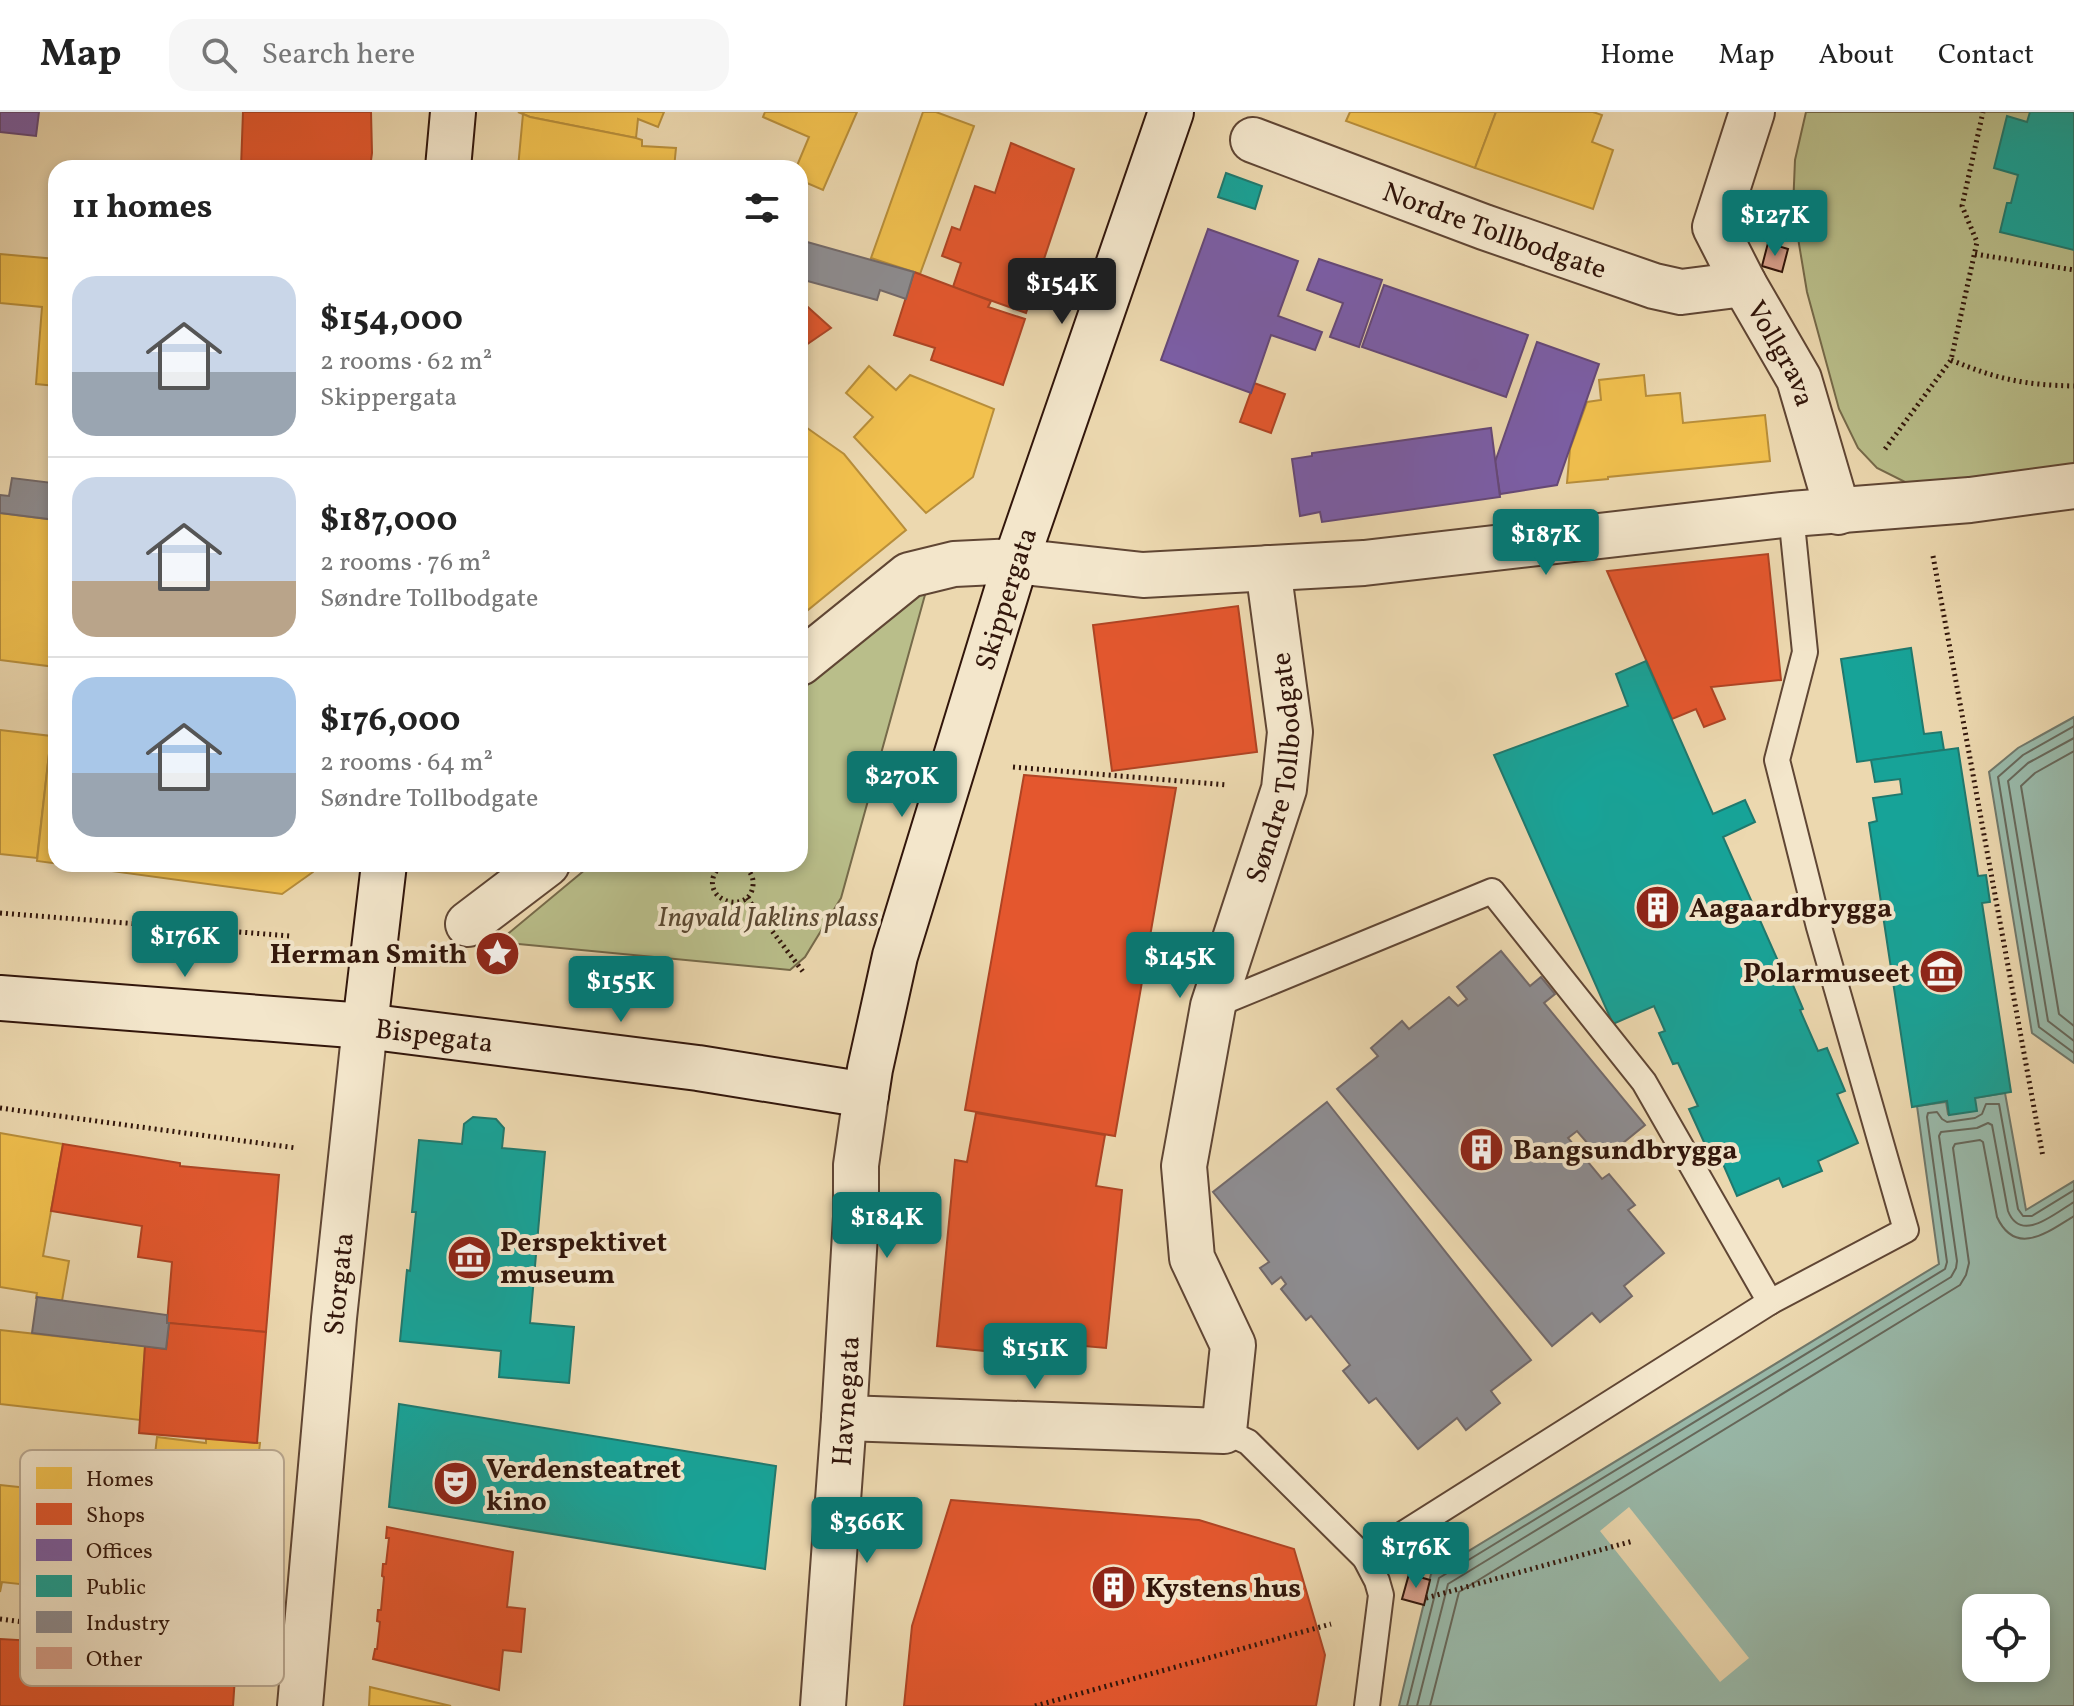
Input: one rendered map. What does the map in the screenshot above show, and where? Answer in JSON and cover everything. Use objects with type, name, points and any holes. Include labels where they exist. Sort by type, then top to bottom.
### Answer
[{"type":"street","points":[[449,160],[453,112]]},
{"type":"street","name":"Skippergata","points":[[866,1095],[895,956],[1016,561],[1171,112]]},
{"type":"street","name":"Vollgrava","points":[[1752,112],[1715,227],[1799,379],[1838,512]]},
{"type":"street","name":"Nordre Tollbodgate","points":[[1253,140],[1484,227],[1654,286],[1681,292],[1744,284]]},
{"type":"street","points":[[808,651],[909,575],[954,564],[1016,561],[1143,575],[1364,563],[1791,514],[1924,505],[2074,486]]},
{"type":"street","name":"Søndre Tollbodgate","points":[[1224,1431],[1233,1345],[1192,1258],[1184,1166],[1213,1006],[1284,789],[1290,732],[1268,568]]},
{"type":"street","name":"Storgata","points":[[300,1706],[334,1318],[383,872]]},
{"type":"street","points":[[468,924],[536,872]]},
{"type":"street","name":"Bispegata","points":[[0,998],[365,1026],[698,1068],[866,1095]]},
{"type":"street","name":"Havnegata","points":[[823,1706],[844,1418],[856,1217],[856,1165],[866,1095]]},
{"type":"street","points":[[844,1418],[1224,1431]]},
{"type":"lane","points":[[1365,1558],[1770,1302],[1906,1230],[1819,927],[1777,760],[1805,652],[1791,514]]},
{"type":"lane","points":[[1213,1006],[1492,891],[1644,1082],[1770,1302]]},
{"type":"lane","points":[[1224,1431],[1248,1442],[1365,1558],[1377,1581],[1381,1595],[1367,1706]]},
{"type":"path","points":[[1838,512],[1951,360],[1977,242],[1962,206],[1983,113],[1975,112]]},
{"type":"path","points":[[1975,254],[2074,270]]},
{"type":"path","points":[[1951,360],[2017,383],[2074,386]]},
{"type":"path","points":[[1924,505],[2043,1157]]},
{"type":"path","points":[[1013,767],[1284,789]]},
{"type":"path","points":[[717,872],[712,881],[717,896],[724,901],[740,903],[747,898],[753,884],[750,872]]},
{"type":"path","points":[[747,898],[804,973]]},
{"type":"path","points":[[0,913],[290,936]]},
{"type":"path","points":[[0,1108],[299,1149],[355,1123]]},
{"type":"path","points":[[0,1619],[20,1622]]},
{"type":"path","points":[[284,1654],[304,1657]]},
{"type":"green space","points":[[1806,112],[2074,112],[2074,468],[1929,484],[1905,482],[1877,468],[1858,448],[1839,409],[1807,292],[1793,208],[1795,160]]},
{"type":"green space","name":"Ingvald Jaklins plass","points":[[928,584],[841,898],[805,957],[790,970],[498,942],[582,872],[808,872],[808,684]]},
{"type":"water","points":[[2074,717],[2074,1063],[2032,1033],[1989,772],[2018,748]]},
{"type":"water","points":[[2005,1093],[2026,1210],[2074,1181],[2074,1706],[1399,1706],[1431,1574],[1939,1264],[1917,1106],[1946,1102],[1948,1114],[1975,1110],[1974,1098]]},
{"type":"pier","points":[[1629,1507],[1749,1658],[1720,1682],[1600,1531]]},
{"type":"building: Homes","points":[[518,112],[664,112],[658,127],[638,119],[636,138]]},
{"type":"building: Homes","points":[[765,112],[857,112],[823,190],[808,183],[808,160],[799,160],[809,137],[763,117]]},
{"type":"building: Homes","points":[[923,112],[936,112],[974,126],[920,274],[871,258]]},
{"type":"building: Homes","points":[[1350,112],[1496,112],[1475,168],[1346,121]]},
{"type":"building: Homes","points":[[1496,112],[1593,112],[1602,115],[1592,142],[1613,150],[1593,209],[1475,168]]},
{"type":"building: Homes","points":[[523,114],[636,138],[642,140],[642,146],[676,148],[675,160],[519,160]]},
{"type":"building: Homes","points":[[0,254],[48,258],[48,385],[36,384],[42,307],[0,303]]},
{"type":"building: Homes","points":[[869,366],[896,390],[910,375],[994,409],[973,477],[926,513],[854,437],[873,417],[846,393]]},
{"type":"building: Homes","points":[[1644,375],[1646,396],[1680,393],[1683,423],[1765,415],[1770,461],[1567,483],[1570,449],[1587,402],[1601,400],[1599,380]]},
{"type":"building: Homes","points":[[808,429],[844,454],[906,530],[808,610]]},
{"type":"building: Homes","points":[[0,513],[48,519],[48,666],[0,660]]},
{"type":"building: Homes","points":[[0,730],[48,736],[37,858],[0,854]]},
{"type":"building: Homes","points":[[48,763],[48,863],[37,861]]},
{"type":"building: Homes","points":[[118,872],[313,872],[282,894]]},
{"type":"building: Homes","points":[[0,1133],[63,1144],[43,1256],[69,1261],[62,1301],[36,1298],[37,1293],[0,1287]]},
{"type":"building: Homes","points":[[0,1330],[145,1346],[140,1420],[0,1404]]},
{"type":"building: Homes","points":[[157,1437],[206,1443],[206,1438],[260,1443],[259,1450],[156,1450]]},
{"type":"building: Homes","points":[[0,1485],[20,1487],[20,1584],[2,1582],[0,1592]]},
{"type":"building: Homes","points":[[370,1687],[451,1706],[369,1706]]},
{"type":"building: Shops","points":[[243,112],[371,112],[371,160],[241,160]]},
{"type":"building: Shops","points":[[1011,143],[1074,169],[1026,313],[953,287],[961,263],[942,256],[952,227],[960,230],[975,186],[995,193]]},
{"type":"building: Shops","points":[[914,272],[991,301],[988,307],[1025,319],[1003,385],[931,360],[935,348],[894,335]]},
{"type":"building: Shops","points":[[808,307],[831,328],[808,344]]},
{"type":"building: Shops","points":[[1254,383],[1285,394],[1271,433],[1240,422]]},
{"type":"building: Shops","points":[[1768,554],[1781,680],[1711,687],[1725,719],[1704,727],[1696,709],[1672,719],[1607,571]]},
{"type":"building: Shops","points":[[1238,606],[1257,752],[1112,771],[1093,625]]},
{"type":"building: Shops","points":[[1024,775],[1176,788],[1115,1136],[965,1110]]},
{"type":"building: Shops","points":[[976,1113],[1105,1135],[1096,1186],[1122,1190],[1106,1348],[1073,1345],[1072,1360],[937,1346],[955,1160],[967,1162]]},
{"type":"building: Shops","points":[[63,1144],[180,1163],[180,1166],[279,1175],[266,1332],[167,1323],[172,1262],[138,1257],[142,1226],[51,1211]]},
{"type":"building: Shops","points":[[169,1323],[266,1332],[257,1443],[139,1433],[145,1346],[166,1349]]},
{"type":"building: Shops","name":"Kystens hus","points":[[951,1500],[1199,1520],[1294,1549],[1325,1655],[1316,1706],[904,1706],[912,1626]]},
{"type":"building: Shops","points":[[387,1527],[513,1552],[507,1607],[525,1609],[521,1652],[503,1650],[499,1690],[373,1659],[377,1649],[378,1610],[381,1610],[383,1564],[386,1564],[389,1538],[386,1538]]},
{"type":"building: Shops","points":[[0,1639],[20,1640],[20,1686],[234,1686],[233,1706],[0,1706]]},
{"type":"building: Offices","points":[[0,112],[39,112],[36,136],[0,132]]},
{"type":"building: Offices","points":[[1208,229],[1298,261],[1278,316],[1322,332],[1315,350],[1271,335],[1251,393],[1161,360]]},
{"type":"building: Offices","points":[[1319,259],[1382,280],[1359,347],[1330,337],[1343,303],[1307,290]]},
{"type":"building: Offices","points":[[1384,285],[1528,335],[1506,397],[1362,347]]},
{"type":"building: Offices","points":[[1537,342],[1599,364],[1557,485],[1500,494],[1495,462]]},
{"type":"building: Offices","points":[[1491,428],[1500,497],[1322,522],[1320,512],[1300,516],[1292,459],[1312,456],[1312,453]]},
{"type":"building: Public","points":[[2030,112],[2074,112],[2074,250],[2000,232],[2018,175],[1994,168],[2007,116],[2027,122]]},
{"type":"building: Public","points":[[1226,173],[1262,186],[1255,209],[1218,197]]},
{"type":"building: Public","points":[[1911,648],[1924,734],[1941,732],[1944,750],[1857,762],[1841,659]]},
{"type":"building: Public","name":"Aagaardbrygga","points":[[1646,661],[1713,814],[1745,800],[1755,822],[1723,837],[1786,979],[1790,978],[1818,1051],[1827,1048],[1845,1091],[1837,1094],[1858,1143],[1818,1161],[1822,1171],[1783,1187],[1779,1178],[1737,1196],[1716,1148],[1708,1151],[1689,1109],[1698,1106],[1678,1063],[1673,1064],[1659,1033],[1665,1031],[1654,1006],[1613,1024],[1494,755],[1628,706],[1616,674]]},
{"type":"building: Public","points":[[1958,748],[1978,876],[1986,875],[1990,902],[1982,903],[2011,1092],[1975,1098],[1977,1111],[1949,1115],[1947,1101],[1912,1107],[1869,823],[1877,821],[1873,798],[1902,794],[1900,779],[1875,782],[1871,760]]},
{"type":"building: Public","points":[[473,1117],[496,1119],[504,1128],[502,1148],[545,1152],[530,1323],[574,1327],[569,1383],[499,1377],[501,1351],[400,1341],[416,1212],[412,1212],[419,1140],[462,1144],[464,1124]]},
{"type":"building: Public","points":[[399,1404],[776,1466],[765,1569],[389,1507]]},
{"type":"building: Industry","points":[[808,242],[914,272],[906,299],[880,290],[877,300],[808,281]]},
{"type":"building: Industry","points":[[12,478],[48,482],[48,519],[0,513],[0,495],[9,496]]},
{"type":"building: Industry","name":"Bangsundbrygga","points":[[1501,951],[1530,986],[1541,977],[1555,994],[1544,1003],[1645,1125],[1602,1160],[1577,1131],[1568,1138],[1602,1179],[1609,1174],[1635,1205],[1628,1210],[1664,1253],[1624,1286],[1632,1296],[1600,1322],[1592,1313],[1552,1346],[1337,1089],[1378,1056],[1371,1048],[1402,1021],[1409,1029],[1449,997],[1458,1006],[1467,999],[1457,987]]},
{"type":"building: Industry","points":[[1327,1102],[1531,1360],[1491,1391],[1500,1403],[1466,1430],[1457,1418],[1418,1449],[1376,1398],[1369,1403],[1343,1371],[1350,1365],[1311,1316],[1306,1320],[1281,1289],[1286,1284],[1281,1277],[1272,1284],[1260,1268],[1269,1262],[1213,1192]]},
{"type":"building: Industry","points":[[37,1297],[167,1315],[166,1349],[32,1333]]},
{"type":"building: Other","points":[[1768,243],[1788,249],[1782,272],[1762,266]]},
{"type":"building: Other","points":[[1409,1574],[1430,1580],[1424,1605],[1402,1599]]},
{"type":"place","name":"Aagaardbrygga","points":[[1658,907]]},
{"type":"place","name":"Herman Smith","points":[[498,953]]},
{"type":"place","name":"Polarmuseet","points":[[1941,972]]},
{"type":"place","name":"Bangsundbrygga","points":[[1482,1149]]},
{"type":"place","name":"Perspektivet museum","points":[[469,1257]]},
{"type":"place","name":"Verdensteatret kino","points":[[455,1484]]},
{"type":"place","name":"Kystens hus","points":[[1114,1587]]}]
